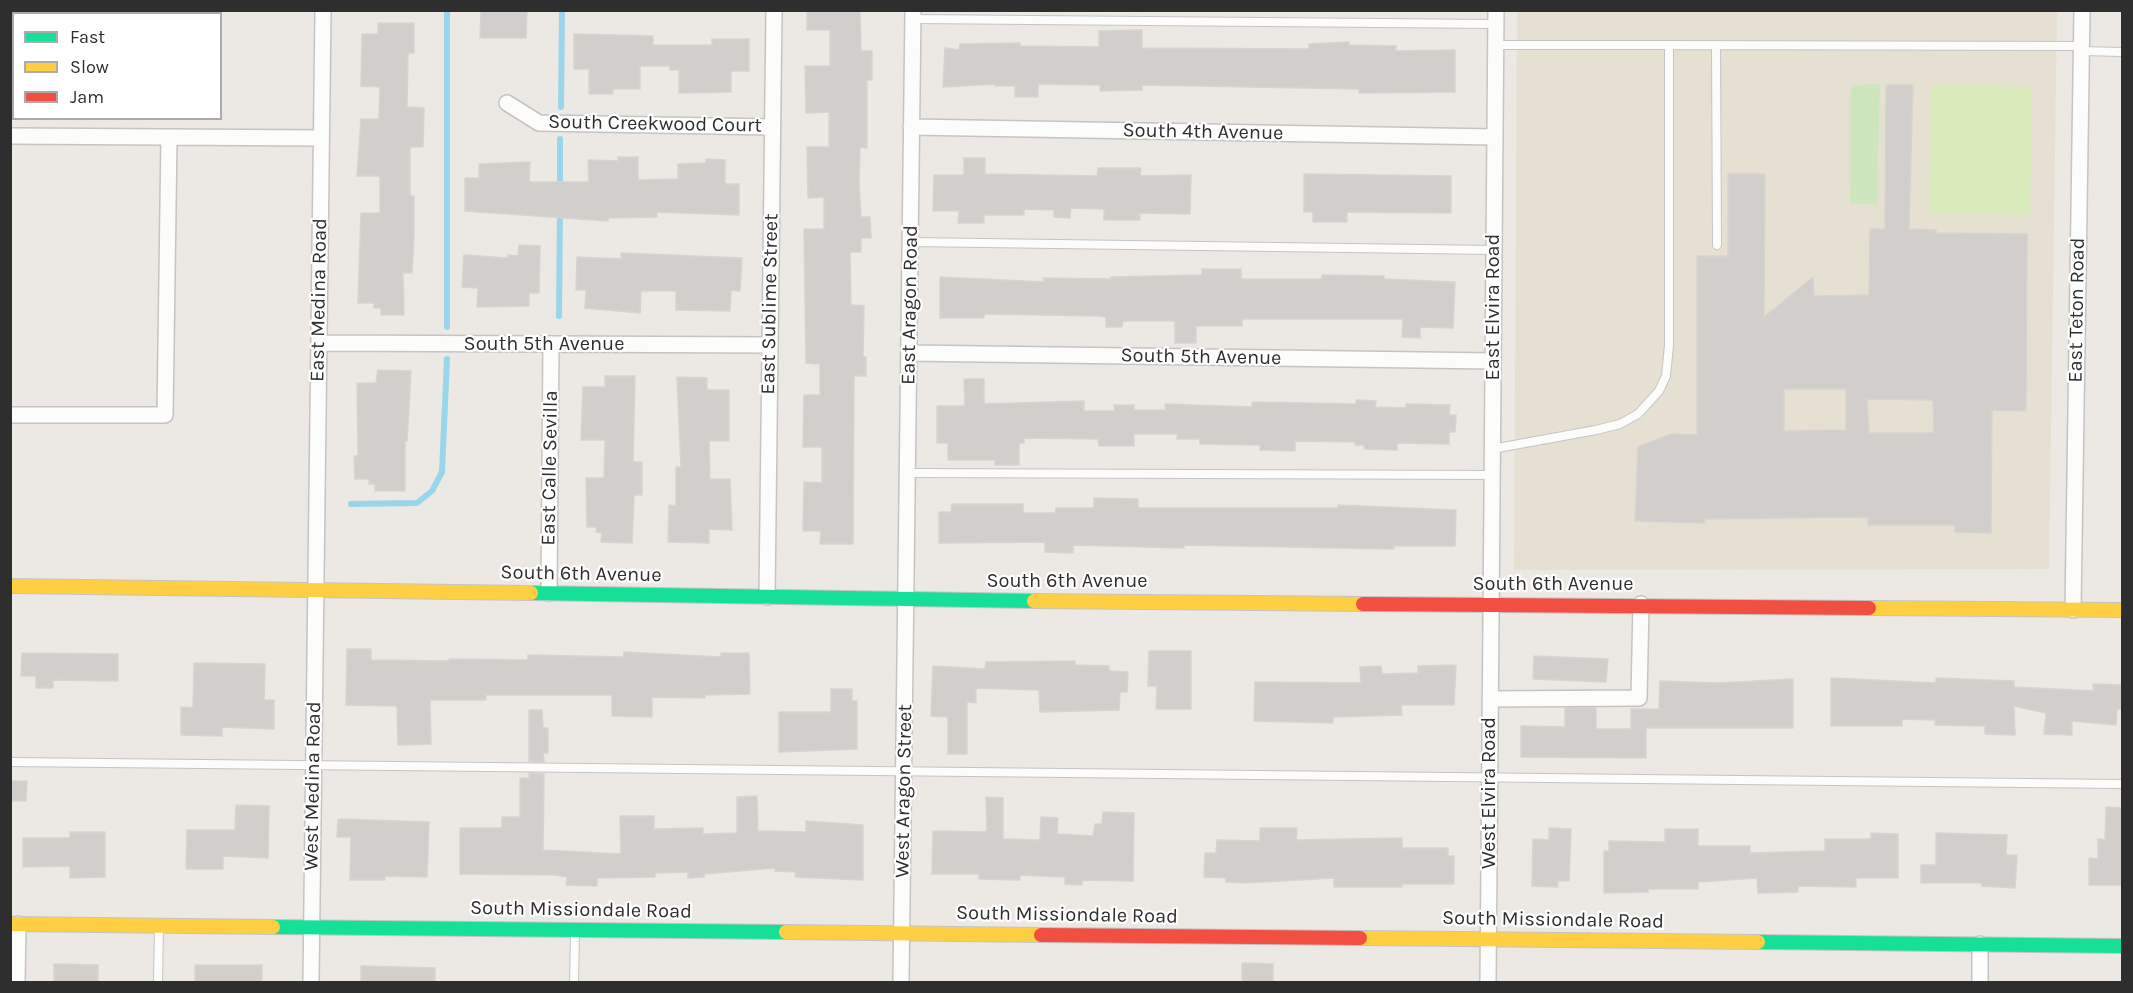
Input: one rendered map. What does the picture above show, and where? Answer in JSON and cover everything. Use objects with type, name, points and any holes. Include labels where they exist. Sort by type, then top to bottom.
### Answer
[{"type":"street","name":"East Medina Road","points":[[315,589],[323,10]]},
{"type":"street","name":"East Sublime Street","points":[[767,597],[774,10]]},
{"type":"street","name":"East Teton Road","points":[[2073,610],[2082,10]]},
{"type":"street","name":"East Aragon Road","points":[[906,600],[913,15]]},
{"type":"street","name":"East Elvira Road","points":[[1491,603],[1496,17]]},
{"type":"street","name":"South Creekwood Court","points":[[507,103],[539,123],[772,127]]},
{"type":"street","name":"South 4th Avenue","points":[[911,126],[1495,137]]},
{"type":"street","points":[[10,136],[321,138]]},
{"type":"street","points":[[10,415],[165,416],[169,137]]},
{"type":"street","name":"South 5th Avenue","points":[[318,343],[770,345]]},
{"type":"street","name":"East Calle Sevilla","points":[[549,593],[551,344]]},
{"type":"street","name":"South 5th Avenue","points":[[909,353],[1493,361]]},
{"type":"street","name":"South 6th Avenue","points":[[10,586],[906,600],[1641,604],[2122,610]]},
{"type":"street","name":"West Medina Road","points":[[311,982],[315,589]]},
{"type":"street","name":"West Aragon Street","points":[[901,982],[906,600]]},
{"type":"street","name":"West Elvira Road","points":[[1488,982],[1491,603]]},
{"type":"street","points":[[1490,699],[1639,698],[1641,604]]},
{"type":"street","points":[[14,924],[16,982]]},
{"type":"street","name":"South Missiondale Road","points":[[14,924],[2122,946]]},
{"type":"street","points":[[1980,944],[1980,982]]},
{"type":"lane","points":[[913,15],[1496,17]]},
{"type":"lane","points":[[1496,45],[1716,45],[2122,51]]},
{"type":"lane","points":[[1492,449],[1564,438],[1620,424],[1638,414],[1659,392],[1666,375],[1669,345],[1669,45]]},
{"type":"lane","points":[[1716,45],[1717,245]]},
{"type":"lane","points":[[910,242],[1494,250]]},
{"type":"lane","points":[[908,473],[1492,475]]},
{"type":"lane","points":[[10,762],[2122,784]]},
{"type":"lane","points":[[158,982],[159,926]]},
{"type":"lane","points":[[574,982],[575,930]]},
{"type":"shaded area","points":[[1517,11],[2057,11],[2049,569],[1514,570]]},
{"type":"green space","points":[[1880,84],[1877,205],[1850,203],[1851,85]]},
{"type":"green space","points":[[1932,85],[2032,87],[2030,215],[1929,213]]},
{"type":"building","points":[[481,10],[527,10],[526,38],[480,38]]},
{"type":"building","points":[[807,10],[860,10],[861,51],[872,51],[872,80],[867,80],[867,148],[860,147],[859,185],[861,217],[870,217],[871,238],[861,238],[861,252],[850,252],[851,305],[864,306],[863,357],[866,357],[866,376],[854,376],[853,544],[820,544],[821,531],[803,531],[804,482],[822,483],[822,447],[803,447],[804,395],[820,395],[820,364],[806,363],[804,229],[824,229],[824,197],[808,198],[807,147],[829,147],[829,112],[806,113],[805,66],[830,66],[830,30],[807,30]]},
{"type":"building","points":[[378,23],[414,23],[414,53],[408,53],[407,107],[424,108],[423,147],[410,147],[410,196],[414,196],[414,234],[412,273],[403,273],[404,315],[381,315],[381,308],[374,308],[374,303],[358,303],[361,213],[380,213],[380,176],[357,176],[361,119],[379,119],[380,87],[361,86],[362,34],[378,34]]},
{"type":"building","points":[[1142,30],[1142,48],[1309,49],[1309,44],[1349,42],[1349,45],[1396,46],[1396,51],[1455,50],[1455,92],[1359,93],[1359,89],[1142,85],[1142,90],[1100,91],[1100,85],[1038,84],[1038,97],[1015,97],[1015,86],[995,86],[995,84],[943,87],[945,48],[959,50],[960,44],[1020,43],[1020,46],[1099,47],[1099,31]]},
{"type":"building","points":[[574,34],[653,36],[653,45],[712,45],[712,39],[749,39],[749,71],[731,71],[731,92],[679,93],[679,70],[670,70],[670,66],[640,66],[640,89],[613,89],[613,94],[589,94],[589,69],[574,69]]},
{"type":"building","points":[[1886,85],[1913,85],[1909,229],[1936,230],[1936,233],[2027,234],[2026,411],[1992,410],[1991,533],[1955,532],[1955,525],[1868,525],[1868,517],[1705,519],[1705,523],[1635,521],[1638,447],[1671,434],[1697,435],[1697,256],[1728,256],[1728,174],[1765,174],[1764,317],[1813,277],[1814,296],[1869,295],[1870,229],[1885,229]],"holes":[[[1784,389],[1846,389],[1846,430],[1784,431]],[[1867,399],[1933,400],[1934,433],[1869,433]]]},
{"type":"building","points":[[618,157],[638,157],[638,180],[678,179],[678,164],[706,163],[706,159],[725,160],[725,184],[739,184],[739,215],[657,212],[657,217],[608,218],[608,221],[465,211],[465,178],[479,178],[479,164],[530,162],[529,182],[589,182],[588,160],[618,161]]},
{"type":"building","points":[[964,158],[985,158],[985,174],[1097,176],[1098,168],[1141,168],[1140,176],[1191,175],[1190,214],[1140,213],[1140,220],[1104,220],[1104,209],[1071,208],[1070,218],[1054,217],[1054,210],[1024,209],[1024,215],[984,215],[984,223],[958,223],[959,211],[933,211],[934,175],[964,175]]},
{"type":"building","points":[[1304,174],[1451,176],[1451,213],[1347,212],[1347,222],[1313,222],[1313,212],[1304,212]]},
{"type":"building","points":[[519,245],[540,246],[539,293],[529,293],[529,306],[477,307],[478,288],[462,287],[464,255],[508,258],[508,255],[518,256]]},
{"type":"building","points":[[621,253],[742,258],[740,291],[731,290],[730,311],[676,310],[676,291],[641,291],[640,313],[585,308],[586,290],[576,290],[577,257],[621,259]]},
{"type":"building","points":[[1202,269],[1241,269],[1241,279],[1322,279],[1322,275],[1384,276],[1384,279],[1455,282],[1453,328],[1420,327],[1420,338],[1402,337],[1403,319],[1242,319],[1242,326],[1196,326],[1196,343],[1175,343],[1175,321],[1123,321],[1122,327],[1106,327],[1106,317],[1100,316],[984,314],[984,318],[940,318],[940,277],[1044,282],[1044,278],[1111,279],[1111,277],[1202,275]]},
{"type":"building","points":[[378,370],[411,371],[407,441],[405,441],[405,491],[375,491],[375,484],[369,484],[369,479],[355,479],[354,456],[358,456],[357,383],[376,383]]},
{"type":"building","points":[[605,376],[635,376],[633,462],[642,462],[642,495],[634,495],[632,543],[601,542],[602,533],[596,532],[597,527],[587,527],[586,478],[604,478],[605,440],[581,440],[583,387],[605,387]]},
{"type":"building","points":[[677,377],[707,378],[707,390],[729,390],[729,441],[709,441],[710,479],[730,479],[732,530],[709,529],[709,543],[668,542],[669,505],[676,506],[676,467],[681,467]]},
{"type":"building","points":[[964,379],[984,379],[984,404],[1084,401],[1084,411],[1115,411],[1114,405],[1134,405],[1134,410],[1166,410],[1165,404],[1252,407],[1252,402],[1356,404],[1356,400],[1376,401],[1375,407],[1406,408],[1406,404],[1450,405],[1449,415],[1456,415],[1455,432],[1449,432],[1449,444],[1397,443],[1397,450],[1364,449],[1364,445],[1355,445],[1355,442],[1295,441],[1295,451],[1260,450],[1260,445],[1200,444],[1200,439],[1177,439],[1178,434],[1134,434],[1134,446],[1099,446],[1098,439],[1024,438],[1024,443],[1019,443],[1019,465],[995,465],[995,460],[948,460],[948,443],[937,443],[937,406],[965,406]]},
{"type":"building","points":[[1094,498],[1138,499],[1138,508],[1338,508],[1338,505],[1456,510],[1455,546],[1394,546],[1394,549],[1073,545],[1073,553],[1045,552],[1045,542],[939,543],[939,512],[951,512],[952,504],[1023,504],[1023,513],[1055,513],[1056,508],[1094,508]]},
{"type":"building","points":[[347,649],[371,649],[371,660],[449,661],[449,659],[528,660],[528,655],[624,657],[624,652],[721,657],[721,653],[749,653],[750,694],[705,695],[705,698],[652,697],[652,717],[612,716],[612,695],[486,695],[486,700],[430,700],[431,744],[398,745],[397,706],[346,705]]},
{"type":"building","points":[[1149,651],[1191,651],[1191,709],[1156,709],[1157,686],[1148,686]]},
{"type":"building","points":[[22,653],[118,654],[118,681],[53,680],[53,688],[36,688],[36,676],[21,676]]},
{"type":"building","points":[[1534,656],[1608,659],[1606,682],[1533,679]]},
{"type":"building","points":[[1075,661],[1075,665],[1109,666],[1109,671],[1128,672],[1127,692],[1120,692],[1119,710],[1040,712],[1039,690],[976,688],[976,703],[967,702],[967,754],[948,754],[948,717],[931,716],[933,666],[985,669],[986,662]]},
{"type":"building","points":[[194,663],[265,664],[264,700],[274,700],[274,729],[222,727],[222,736],[181,735],[181,707],[193,708]]},
{"type":"building","points":[[1456,665],[1454,705],[1401,705],[1402,715],[1333,717],[1333,723],[1254,721],[1255,682],[1361,683],[1360,667],[1381,666],[1382,674],[1418,673],[1418,666]]},
{"type":"building","points":[[1831,678],[1936,683],[1936,678],[2014,681],[2014,687],[2093,691],[2093,684],[2122,685],[2122,709],[2117,709],[2116,725],[2072,721],[2072,735],[2044,734],[2046,713],[2014,706],[2015,735],[1985,734],[1985,726],[1935,725],[1935,720],[1902,719],[1902,726],[1831,726]]},
{"type":"building","points":[[1793,679],[1793,728],[1646,728],[1646,758],[1521,757],[1521,726],[1565,727],[1565,708],[1596,708],[1596,729],[1631,729],[1631,709],[1659,709],[1660,681],[1718,683]]},
{"type":"building","points":[[831,689],[852,689],[852,701],[857,701],[857,749],[779,752],[779,712],[831,712]]},
{"type":"building","points":[[529,710],[542,710],[543,728],[548,728],[548,753],[543,753],[544,762],[529,761]]},
{"type":"building","points":[[529,773],[544,774],[543,850],[621,854],[620,816],[654,816],[654,829],[703,828],[703,834],[737,833],[737,797],[757,796],[758,831],[806,832],[806,821],[863,825],[863,880],[795,877],[796,872],[775,871],[775,868],[704,874],[704,877],[688,878],[688,872],[655,873],[655,877],[597,878],[597,886],[566,885],[567,877],[556,875],[460,874],[460,828],[502,828],[502,817],[520,817],[520,778],[529,778]]},
{"type":"building","points":[[10,781],[27,781],[26,801],[10,801]]},
{"type":"building","points":[[986,797],[1003,798],[1003,839],[1040,840],[1041,817],[1058,818],[1057,834],[1093,836],[1095,824],[1102,824],[1103,812],[1134,813],[1133,881],[1082,880],[1082,885],[1065,884],[1065,877],[1020,875],[1020,880],[979,879],[979,874],[932,874],[933,831],[987,832]]},
{"type":"building","points":[[236,805],[269,806],[268,858],[223,856],[223,869],[186,869],[187,830],[235,830]]},
{"type":"building","points":[[2106,807],[2122,808],[2122,885],[2089,885],[2089,858],[2098,859],[2098,839],[2105,840]]},
{"type":"building","points":[[338,819],[429,822],[427,877],[385,876],[385,880],[350,880],[351,837],[337,837]]},
{"type":"building","points":[[1260,828],[1297,828],[1296,840],[1402,838],[1402,848],[1448,848],[1448,856],[1454,856],[1454,884],[1334,887],[1334,878],[1244,883],[1226,882],[1226,878],[1204,877],[1205,853],[1216,853],[1217,840],[1260,841]]},
{"type":"building","points":[[1549,828],[1571,829],[1569,881],[1558,881],[1558,887],[1532,886],[1533,839],[1549,840]]},
{"type":"building","points":[[1665,829],[1698,829],[1698,846],[1750,846],[1750,853],[1825,851],[1825,839],[1871,839],[1871,833],[1898,834],[1898,878],[1856,878],[1856,887],[1798,886],[1798,892],[1758,893],[1757,878],[1698,882],[1698,889],[1648,889],[1648,892],[1604,893],[1604,851],[1609,851],[1609,841],[1665,842]]},
{"type":"building","points":[[70,832],[105,832],[105,877],[70,878],[70,866],[23,867],[23,838],[70,838]]},
{"type":"building","points":[[1936,833],[2007,835],[2006,855],[2017,855],[2015,888],[1982,886],[1982,883],[1921,883],[1921,865],[1936,865]]},
{"type":"building","points":[[1242,963],[1273,964],[1273,982],[1242,982]]},
{"type":"building","points":[[54,964],[98,965],[98,982],[54,982]]},
{"type":"building","points":[[195,965],[262,965],[262,982],[195,982]]},
{"type":"building","points":[[361,966],[435,968],[435,982],[361,982]]},
{"type":"waterway","points":[[447,10],[447,327]]},
{"type":"waterway","points":[[561,107],[562,10]]},
{"type":"waterway","points":[[560,139],[560,189]]},
{"type":"waterway","points":[[559,316],[560,211]]},
{"type":"waterway","points":[[351,504],[417,503],[432,491],[442,472],[447,359]]},
{"type":"traffic: fast","points":[[531,593],[1034,601]]},
{"type":"traffic: fast","points":[[273,927],[786,932]]},
{"type":"traffic: fast","points":[[1758,942],[2122,946]]},
{"type":"traffic: slow","points":[[10,586],[531,593]]},
{"type":"traffic: slow","points":[[1034,601],[1363,604]]},
{"type":"traffic: slow","points":[[1869,608],[2122,610]]},
{"type":"traffic: slow","points":[[10,924],[273,927]]},
{"type":"traffic: slow","points":[[786,932],[1041,935]]},
{"type":"traffic: slow","points":[[1360,938],[1758,942]]},
{"type":"traffic: jam","points":[[1363,604],[1869,608]]},
{"type":"traffic: jam","points":[[1041,935],[1360,938]]}]
